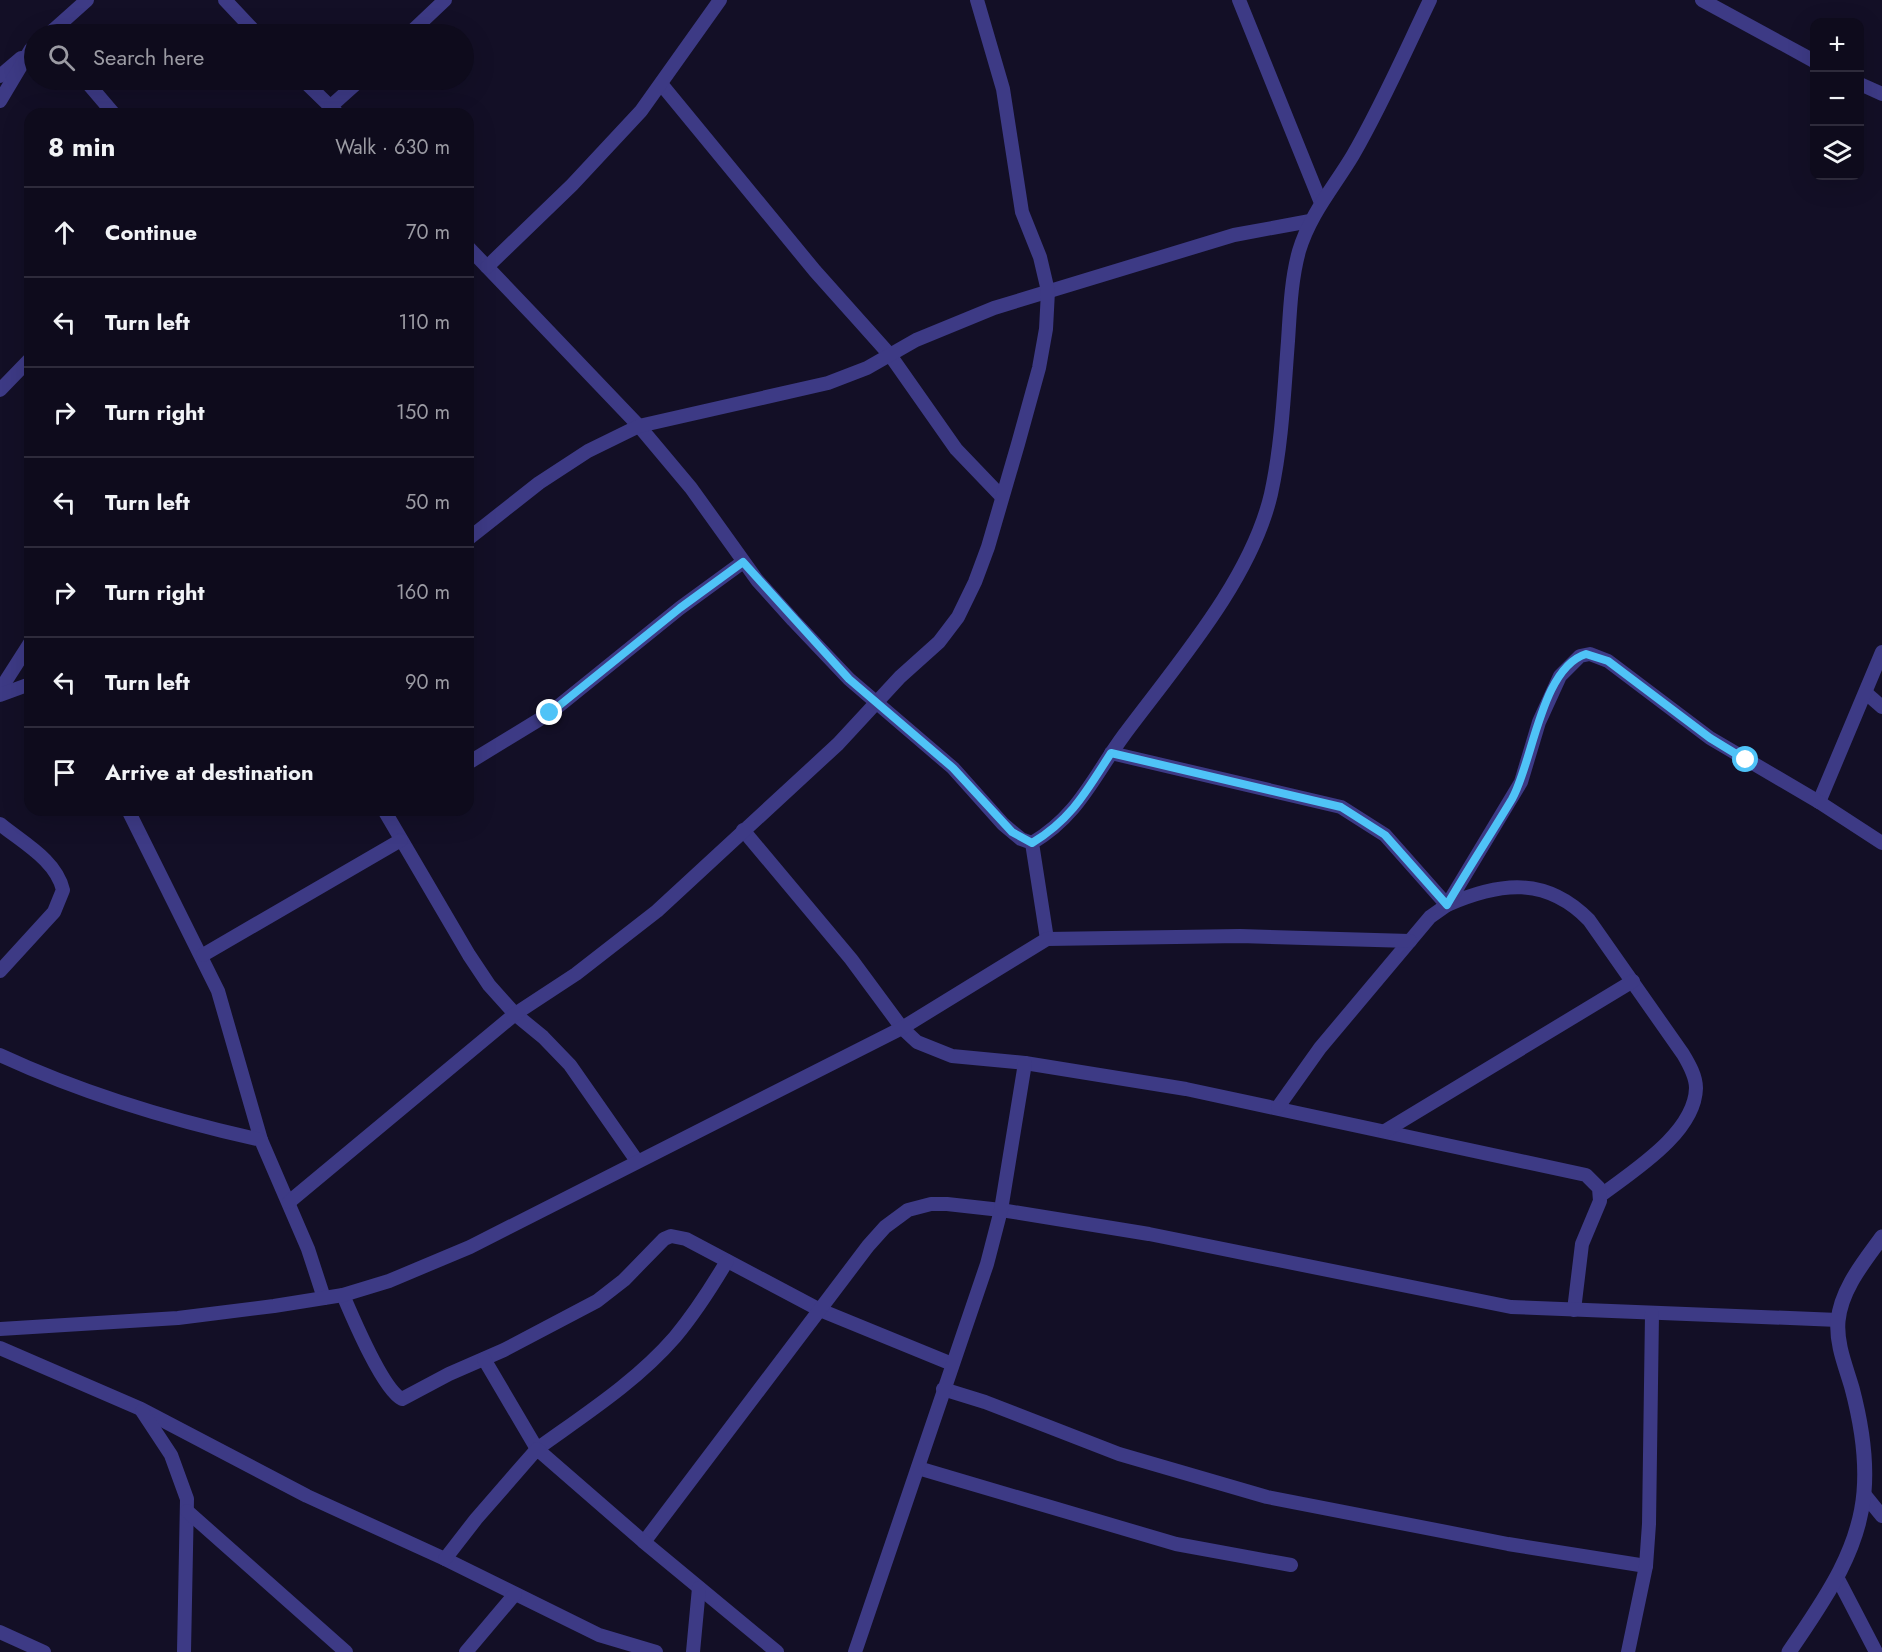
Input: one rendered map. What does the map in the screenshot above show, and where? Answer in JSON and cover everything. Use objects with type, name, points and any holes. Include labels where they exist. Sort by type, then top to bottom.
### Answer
[{"type":"street","points":[[61,24],[87,0]]},
{"type":"street","points":[[225,0],[248,24]]},
{"type":"street","points":[[420,24],[445,0]]},
{"type":"street","points":[[487,267],[610,147],[662,85],[718,0]]},
{"type":"street","points":[[289,1202],[514,1014],[620,942],[838,744],[876,702],[939,642],[958,617],[975,582],[1039,368],[1046,329],[1048,291],[1040,257],[1022,212],[1003,89],[977,0]]},
{"type":"street","points":[[1239,0],[1321,203]]},
{"type":"street","points":[[1032,843],[1063,821],[1078,806],[1111,753],[1215,612],[1239,573],[1270,497],[1278,456],[1292,283],[1310,221],[1352,157],[1430,0]]},
{"type":"street","points":[[1702,0],[1810,58]]},
{"type":"street","points":[[0,76],[24,56]]},
{"type":"street","points":[[0,101],[24,62]]},
{"type":"street","points":[[662,85],[815,271],[890,355],[956,449],[1002,497]]},
{"type":"street","points":[[1864,86],[1882,94]]},
{"type":"street","points":[[94,90],[109,108]]},
{"type":"street","points":[[313,90],[332,108]]},
{"type":"street","points":[[336,108],[351,90]]},
{"type":"street","points":[[474,528],[588,451],[639,426],[710,412],[828,383],[867,368],[916,340],[960,321],[1048,291],[1234,235],[1310,221]]},
{"type":"street","points":[[474,253],[639,426],[691,488],[743,562],[793,620],[849,679],[953,768],[1012,832],[1032,843]]},
{"type":"street","points":[[0,390],[24,365]]},
{"type":"street","points":[[474,759],[550,713],[680,608],[743,562]]},
{"type":"street","points":[[0,690],[24,652]]},
{"type":"street","points":[[1819,802],[1882,652]]},
{"type":"street","points":[[1447,905],[1521,782],[1539,722],[1554,687],[1567,667],[1586,654],[1608,661],[1710,738],[1819,802],[1882,843]]},
{"type":"street","points":[[0,696],[24,686]]},
{"type":"street","points":[[1866,693],[1882,707]]},
{"type":"street","points":[[1111,753],[1341,807],[1385,835],[1447,905]]},
{"type":"street","points":[[131,816],[202,955],[231,1028],[261,1140],[289,1202],[324,1298]]},
{"type":"street","points":[[387,816],[489,985],[514,1014],[543,1037],[570,1065],[637,1161]]},
{"type":"street","points":[[0,824],[51,866],[61,881],[63,890],[54,912],[0,971]]},
{"type":"street","points":[[743,830],[851,959],[902,1028],[917,1042],[952,1056],[1025,1063],[1278,1107],[1579,1173],[1596,1184],[1600,1196]]},
{"type":"street","points":[[202,955],[401,840]]},
{"type":"street","points":[[1032,843],[1047,939]]},
{"type":"street","points":[[1278,1107],[1320,1048],[1430,917],[1462,898],[1512,888],[1531,886],[1564,898],[1589,920],[1633,981],[1683,1053],[1691,1068],[1696,1087],[1693,1106],[1682,1125],[1648,1160],[1600,1196],[1582,1244],[1574,1310]]},
{"type":"street","points":[[0,1329],[178,1318],[324,1298],[389,1281],[470,1247],[902,1028],[1047,939],[1240,936],[1410,941]]},
{"type":"street","points":[[1385,1131],[1633,981]]},
{"type":"street","points":[[0,1055],[66,1084],[119,1103],[195,1126],[261,1140]]},
{"type":"street","points":[[855,1652],[987,1264],[1001,1210],[1025,1063]]},
{"type":"street","points":[[644,1542],[868,1246],[885,1227],[908,1210],[939,1204],[1001,1210],[1160,1236],[1470,1301],[1511,1307],[1838,1320]]},
{"type":"street","points":[[343,1294],[360,1333],[388,1384],[399,1399],[406,1399],[449,1374],[484,1359],[611,1292],[664,1239],[671,1236],[686,1239],[820,1310],[952,1364]]},
{"type":"street","points":[[1789,1652],[1837,1576],[1857,1531],[1864,1494],[1863,1444],[1840,1346],[1838,1320],[1853,1279],[1882,1237]]},
{"type":"street","points":[[445,1559],[476,1519],[537,1449],[622,1387],[650,1362],[698,1309],[727,1262]]},
{"type":"street","points":[[1628,1652],[1646,1566],[1651,1489],[1652,1314]]},
{"type":"street","points":[[0,1348],[141,1409],[307,1496],[445,1559],[599,1635],[656,1652]]},
{"type":"street","points":[[484,1359],[537,1449],[644,1542],[777,1652]]},
{"type":"street","points":[[943,1389],[985,1402],[1119,1454],[1267,1497],[1508,1544],[1646,1566]]},
{"type":"street","points":[[141,1409],[171,1455],[187,1499],[184,1652]]},
{"type":"street","points":[[918,1468],[1176,1544],[1291,1564]]},
{"type":"street","points":[[1864,1494],[1882,1516]]},
{"type":"street","points":[[187,1511],[346,1652]]},
{"type":"street","points":[[1837,1576],[1876,1652]]},
{"type":"street","points":[[693,1652],[699,1588]]},
{"type":"street","points":[[466,1652],[515,1593]]},
{"type":"street","points":[[0,1632],[44,1652]]},
{"type":"route","points":[[550,713],[680,608],[743,562],[793,620],[849,679],[953,768],[1003,824],[1021,838],[1032,843],[1063,821],[1078,806],[1111,753],[1341,807],[1368,822],[1385,835],[1447,905],[1521,782],[1539,722],[1554,687],[1573,660],[1586,654],[1608,661],[1710,738],[1746,760]]}]
